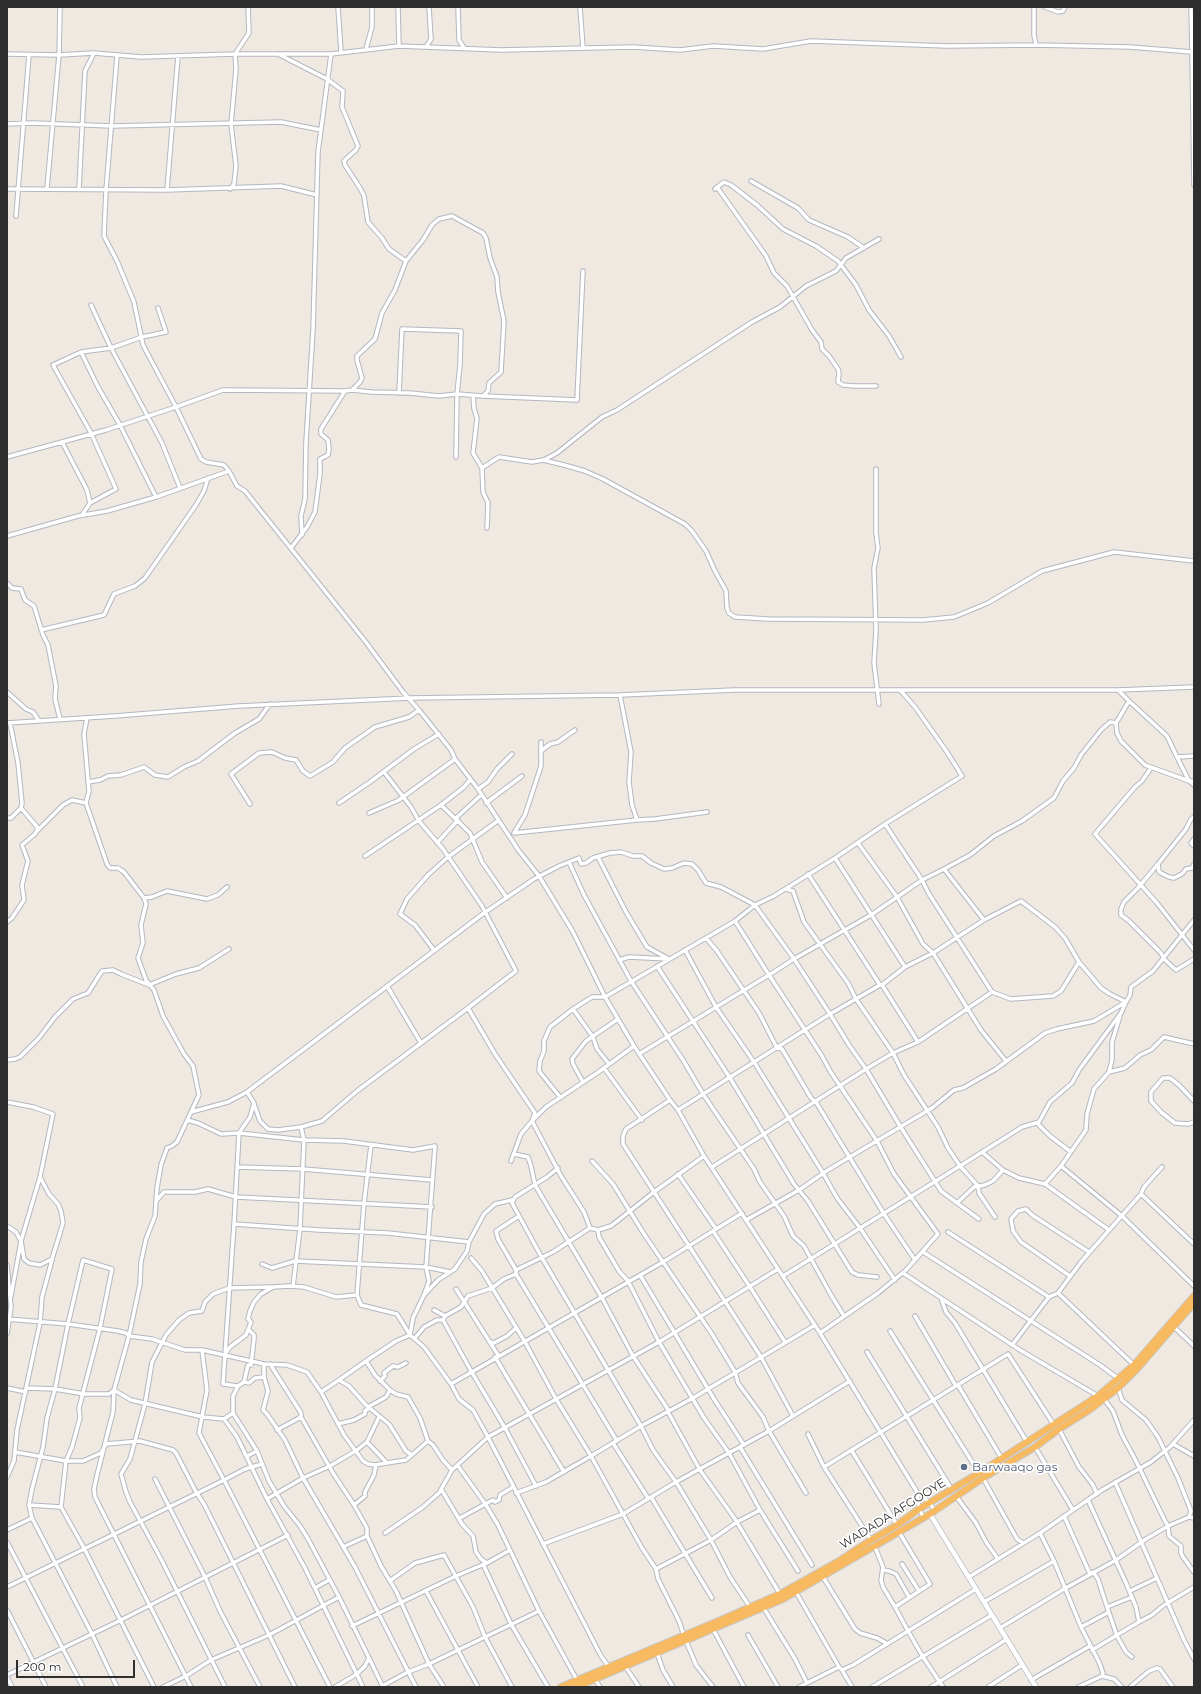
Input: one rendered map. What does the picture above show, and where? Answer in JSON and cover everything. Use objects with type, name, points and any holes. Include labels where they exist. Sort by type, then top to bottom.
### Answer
[{"type":"highway","name":"WADADA AFGOOYE","points":[[1101,1398],[1134,1365],[1194,1296]]},
{"type":"highway","name":"WADADA AFGOOYE","points":[[561,1687],[685,1638],[713,1629],[796,1592],[924,1518],[954,1493],[1027,1442],[1056,1427],[1118,1388],[1193,1306]]},
{"type":"highway","name":"WADADA AFGOOYE","points":[[981,1475],[1035,1447],[1056,1427]]},
{"type":"highway","name":"WADADA AFGOOYE","points":[[576,1687],[657,1653],[685,1638],[780,1594],[839,1561],[929,1502],[954,1493]]},
{"type":"street","points":[[47,188],[59,55],[60,7]]},
{"type":"street","points":[[230,189],[234,184],[236,166],[231,124],[236,69],[235,54],[250,33],[248,7]]},
{"type":"street","points":[[338,7],[341,52]]},
{"type":"street","points":[[366,49],[372,27],[372,7]]},
{"type":"street","points":[[398,7],[399,46]]},
{"type":"street","points":[[426,48],[431,40],[429,7]]},
{"type":"street","points":[[458,7],[459,40],[464,48]]},
{"type":"street","points":[[580,7],[583,48]]},
{"type":"street","points":[[1034,7],[1034,35],[1036,45]]},
{"type":"street","points":[[1045,7],[1058,12],[1064,11],[1065,7]]},
{"type":"street","points":[[1191,7],[1193,53],[1194,185]]},
{"type":"street","points":[[454,48],[459,40]]},
{"type":"street","points":[[7,54],[59,55],[94,53],[142,58],[235,54],[331,54],[399,46],[501,50],[633,47],[680,50],[713,46],[763,48],[811,41],[947,46],[1036,45],[1130,47],[1193,53]]},
{"type":"street","points":[[79,189],[85,71],[94,53]]},
{"type":"street","points":[[279,54],[327,78],[343,91],[342,107],[358,146],[356,150],[344,161],[348,172],[364,196],[368,222],[382,238],[389,249],[406,261]]},
{"type":"street","points":[[302,535],[301,516],[305,499],[306,442],[310,391],[317,194],[321,130],[331,54]]},
{"type":"street","points":[[16,216],[17,188],[29,55]]},
{"type":"street","points":[[117,56],[106,190],[104,236],[117,261],[134,302],[143,344],[201,459],[206,462],[224,465],[229,471],[236,486],[245,491],[365,641],[403,692],[410,698],[439,734],[519,851],[539,876],[573,932],[605,997],[634,1046],[678,1110],[704,1156],[815,1325],[917,1492],[929,1502],[932,1512],[969,1577],[1036,1687]]},
{"type":"street","points":[[167,190],[178,56]]},
{"type":"street","points":[[7,124],[112,126],[280,122],[321,130]]},
{"type":"street","points":[[751,181],[798,208],[809,220],[848,237],[864,248]]},
{"type":"street","points":[[876,386],[843,385],[838,382],[838,369],[822,349],[821,342],[812,330],[787,286],[774,273],[758,245],[716,188],[724,182],[731,185],[757,204],[783,229],[816,246],[838,260],[861,293],[870,310],[889,336],[901,357]]},
{"type":"street","points":[[7,189],[47,188],[167,190],[230,189],[281,186],[317,194]]},
{"type":"street","points":[[352,390],[362,378],[356,358],[376,337],[382,313],[395,290],[406,261],[424,240],[432,225],[439,219],[452,216],[485,235],[490,258],[497,277],[498,292],[504,321],[501,372],[489,383],[488,391],[483,396]]},
{"type":"street","points":[[482,468],[499,457],[532,462],[544,460],[557,453],[602,417],[618,410],[752,322],[780,307],[806,286],[836,271],[846,258],[879,239]]},
{"type":"street","points":[[7,457],[147,417],[223,390],[352,390],[439,396],[457,394],[577,400],[583,272]]},
{"type":"street","points":[[91,305],[111,348],[162,443],[180,488]]},
{"type":"street","points":[[82,516],[90,504],[116,489],[91,434],[53,365],[81,352],[111,348],[142,337],[166,332],[158,308]]},
{"type":"street","points":[[399,393],[402,329],[461,331],[457,394],[456,457]]},
{"type":"street","points":[[81,352],[156,497]]},
{"type":"street","points":[[291,548],[302,535],[315,512],[320,474],[320,459],[328,455],[329,449],[328,440],[321,434],[321,429],[345,391]]},
{"type":"street","points":[[473,396],[474,409],[477,418],[473,453],[482,468],[483,492],[488,502],[487,528]]},
{"type":"street","points":[[62,442],[87,490],[90,504]]},
{"type":"street","points":[[544,460],[585,471],[603,479],[685,524],[692,531],[706,551],[726,591],[727,608],[729,613],[735,617],[768,619],[923,620],[954,617],[988,603],[1042,571],[1114,552],[1194,561]]},
{"type":"street","points":[[876,469],[876,533],[878,548],[874,568],[876,619],[874,663],[879,704]]},
{"type":"street","points":[[7,536],[156,497],[229,471]]},
{"type":"street","points":[[41,630],[104,615],[114,594],[135,586],[145,578],[196,505],[204,491],[208,478]]},
{"type":"street","points":[[7,583],[12,588],[21,589],[25,600],[34,606],[41,630],[48,645],[56,686],[55,699],[60,719]]},
{"type":"street","points":[[7,818],[11,818],[21,808],[22,803],[18,763],[9,723],[270,704],[410,698],[734,690],[1118,690],[1194,687]]},
{"type":"street","points":[[560,1097],[539,1071],[540,1061],[544,1051],[544,1041],[550,1027],[573,1009],[592,997],[605,997],[735,921],[747,913],[755,905],[786,889],[885,824],[962,776],[915,707],[900,690]]},
{"type":"street","points":[[1118,690],[1168,736],[1189,781],[1194,785]]},
{"type":"street","points":[[7,692],[26,709],[33,712],[39,721]]},
{"type":"street","points":[[620,694],[630,752],[629,782],[632,805],[637,820]]},
{"type":"street","points":[[1129,701],[1116,723],[1117,733],[1121,741],[1140,761],[1151,768],[1189,781],[1194,781]]},
{"type":"street","points":[[88,782],[100,780],[108,776],[121,776],[144,767],[155,775],[168,777],[184,767],[198,761],[235,733],[259,719],[270,704]]},
{"type":"street","points":[[250,804],[231,774],[259,753],[272,752],[286,758],[296,760],[304,771],[310,776],[333,762],[345,748],[375,727],[409,717],[419,710]]},
{"type":"street","points":[[87,718],[84,734],[89,791],[86,803],[108,866],[124,872],[144,898],[146,904],[141,925],[143,943],[138,958],[149,985],[154,990],[163,1016],[193,1066],[200,1095],[178,1142],[167,1148],[161,1165],[155,1216],[146,1240],[140,1284],[129,1336],[114,1390],[113,1412],[94,1489],[95,1496],[191,1687]]},
{"type":"street","points":[[639,1054],[794,959],[870,915],[922,880],[970,854],[994,836],[1022,821],[1054,798],[1074,768],[1080,754],[1110,722],[1116,723]]},
{"type":"street","points":[[541,751],[550,744],[558,742],[575,730]]},
{"type":"street","points":[[339,803],[414,749],[439,734]]},
{"type":"street","points":[[510,836],[514,833],[525,815],[541,766],[541,742]]},
{"type":"street","points":[[478,789],[488,782],[497,769],[512,754]]},
{"type":"street","points":[[1178,757],[1194,756]]},
{"type":"street","points":[[369,813],[403,797],[455,759]]},
{"type":"street","points":[[1151,768],[1142,781],[1135,786],[1095,834],[1141,885],[1194,950]]},
{"type":"street","points":[[247,1092],[254,1103],[260,1121],[268,1129],[278,1130],[301,1127],[322,1120],[357,1091],[516,971],[484,913],[482,906],[448,857],[419,821],[384,772]]},
{"type":"street","points":[[486,803],[522,776]]},
{"type":"street","points":[[365,856],[419,821],[464,787],[470,780]]},
{"type":"street","points":[[437,843],[457,819],[481,795]]},
{"type":"street","points":[[7,922],[12,918],[24,900],[22,885],[28,861],[22,845],[63,805],[72,800],[86,803]]},
{"type":"street","points":[[441,805],[470,833],[482,862],[507,898]]},
{"type":"street","points":[[21,808],[38,828],[37,831]]},
{"type":"street","points":[[514,833],[655,819],[707,812]]},
{"type":"street","points":[[1194,817],[1141,885],[1124,902],[1120,912],[1124,918],[1129,921],[1176,970],[1194,959]]},
{"type":"street","points":[[434,950],[414,925],[400,914],[407,899],[415,888],[448,857],[499,820]]},
{"type":"street","points":[[885,824],[992,992],[1011,999],[1053,996],[1061,991],[1079,962]]},
{"type":"street","points":[[1193,845],[1194,839]]},
{"type":"street","points":[[858,843],[897,897],[923,944],[933,953],[981,1030],[1006,1061]]},
{"type":"street","points":[[191,1112],[228,1102],[247,1092],[484,913],[539,876],[579,858],[581,864],[608,853],[621,852],[633,856],[642,856],[651,863],[664,869],[688,863],[696,867],[706,883],[721,887],[755,905],[794,959],[866,1069],[941,1190],[979,1219]]},
{"type":"street","points":[[598,857],[626,912],[647,947],[669,959]]},
{"type":"street","points":[[835,858],[870,915],[905,967]]},
{"type":"street","points":[[569,862],[584,895],[631,981],[739,1150],[754,1169],[760,1182],[784,1216],[792,1236],[804,1246],[810,1259],[844,1316]]},
{"type":"street","points":[[1158,864],[1159,872],[1174,878],[1182,874],[1186,869],[1192,868],[1194,864]]},
{"type":"street","points":[[944,869],[984,920]]},
{"type":"street","points":[[808,874],[918,1042]]},
{"type":"street","points":[[144,898],[152,897],[167,891],[207,899],[218,895],[227,887]]},
{"type":"street","points":[[786,889],[793,891],[804,922],[848,983],[856,999],[893,1053],[904,1075],[926,1111],[938,1127],[948,1148],[960,1166],[978,1186],[982,1197],[995,1217]]},
{"type":"street","points":[[678,1110],[830,1014],[881,985],[905,967],[933,953],[984,920],[1021,901],[1055,927],[1065,938],[1079,962],[1101,988],[1126,1002]]},
{"type":"street","points":[[1045,1184],[1061,1166],[1086,1130],[1087,1114],[1094,1089],[1109,1072],[1112,1060],[1112,1042],[1121,1014],[1130,995],[1131,987],[1153,971],[1194,920]]},
{"type":"street","points":[[735,921],[876,1141],[894,1174],[938,1234],[903,1273],[878,1293],[820,1333]]},
{"type":"street","points":[[706,938],[718,951],[759,1013],[778,1048],[782,1049],[884,1214],[915,1260]]},
{"type":"street","points":[[7,1060],[20,1057],[39,1038],[55,1017],[73,999],[88,993],[102,970],[113,970],[149,985],[176,974],[199,968],[229,950]]},
{"type":"street","points":[[684,950],[716,1007],[754,1062],[789,1117],[837,1198],[860,1228],[894,1280]]},
{"type":"street","points":[[619,960],[629,957],[669,959]]},
{"type":"street","points":[[657,966],[854,1274],[877,1277]]},
{"type":"street","points":[[387,986],[421,1043]]},
{"type":"street","points":[[712,1167],[866,1069],[893,1053],[918,1042],[992,992]]},
{"type":"street","points":[[746,1220],[799,1190],[823,1173],[926,1111],[954,1090],[963,1088],[996,1069],[1045,1033],[1094,1020],[1126,1002]]},
{"type":"street","points":[[468,1008],[499,1060],[535,1113],[532,1121],[584,1212],[590,1228]]},
{"type":"street","points":[[573,1009],[592,1037],[597,1048],[609,1064]]},
{"type":"street","points":[[783,1276],[1022,1127],[1037,1124],[1050,1102],[1072,1083],[1079,1070],[1121,1014]]},
{"type":"street","points":[[583,1082],[573,1064],[572,1059],[586,1041],[618,1019]]},
{"type":"street","points":[[1109,1072],[1124,1068],[1140,1055],[1151,1050],[1164,1037],[1194,1044]]},
{"type":"street","points":[[512,1161],[521,1134],[546,1107],[634,1046]]},
{"type":"street","points":[[604,1068],[642,1120]]},
{"type":"street","points":[[1194,1101],[1170,1078],[1163,1078],[1151,1092],[1151,1100],[1161,1112],[1175,1123],[1188,1124],[1194,1122]]},
{"type":"street","points":[[670,1100],[642,1120],[626,1129],[623,1136],[623,1144],[761,1357],[793,1416]]},
{"type":"street","points":[[7,1102],[32,1107],[53,1114],[40,1177],[22,1241],[11,1296],[7,1334]]},
{"type":"street","points":[[238,1386],[223,1384],[224,1354],[236,1198],[239,1133],[250,1117],[254,1103]]},
{"type":"street","points":[[187,1120],[198,1123],[220,1134],[239,1133],[304,1140],[344,1141],[413,1150],[435,1146],[432,1180],[432,1207],[427,1237],[426,1267],[429,1281],[414,1318],[410,1334],[366,1361],[321,1392]]},
{"type":"street","points":[[1037,1124],[1071,1152]]},
{"type":"street","points":[[293,1286],[300,1229],[300,1201],[304,1140],[301,1127]]},
{"type":"street","points":[[371,1145],[364,1203],[363,1232],[357,1295],[361,1305],[397,1314],[410,1334],[428,1352],[451,1384],[458,1399],[473,1410],[601,1656],[609,1667]]},
{"type":"street","points":[[982,1152],[1003,1170],[1019,1178],[1045,1184],[1109,1230]]},
{"type":"street","points":[[514,1154],[528,1157],[532,1166],[535,1185],[602,1298],[633,1356],[669,1412],[700,1470],[737,1522],[780,1594]]},
{"type":"street","points":[[415,1338],[424,1327],[444,1318],[461,1307],[468,1296],[492,1288],[504,1279],[542,1258],[590,1228],[598,1230],[610,1226],[704,1156]]},
{"type":"street","points":[[592,1161],[613,1184],[699,1316],[735,1372],[738,1383],[763,1417],[769,1431],[806,1493]]},
{"type":"street","points":[[1061,1166],[1122,1216],[1194,1286]]},
{"type":"street","points":[[238,1167],[303,1169],[432,1180]]},
{"type":"street","points":[[1012,1345],[1049,1297],[1058,1293],[1089,1252],[1141,1194],[1144,1187],[1162,1167]]},
{"type":"street","points":[[424,1295],[438,1280],[455,1269],[467,1251],[469,1242],[484,1214],[495,1204],[512,1200],[558,1168]]},
{"type":"street","points":[[957,1203],[970,1189],[993,1181],[1003,1170]]},
{"type":"street","points":[[678,1174],[785,1342]]},
{"type":"street","points":[[7,1477],[14,1461],[17,1430],[40,1322],[42,1297],[63,1223],[58,1204],[49,1194],[40,1177]]},
{"type":"street","points":[[156,1202],[164,1192],[195,1192],[208,1189],[236,1198],[432,1207]]},
{"type":"street","points":[[1141,1194],[1194,1244]]},
{"type":"street","points":[[512,1200],[512,1203],[542,1258],[641,1426],[653,1450],[676,1482],[711,1540],[730,1577],[750,1607]]},
{"type":"street","points":[[1070,1276],[1021,1242],[1013,1231],[1011,1219],[1018,1211],[1026,1209],[1032,1215],[1089,1252]]},
{"type":"street","points":[[451,1384],[497,1356],[525,1342],[569,1317],[575,1312],[602,1298],[742,1213]]},
{"type":"street","points":[[519,1216],[496,1231],[498,1239],[615,1442],[686,1553],[712,1598]]},
{"type":"street","points":[[234,1224],[363,1232],[469,1242]]},
{"type":"street","points":[[7,1226],[16,1232],[22,1241],[24,1259],[28,1263],[45,1264],[52,1259]]},
{"type":"street","points":[[598,1230],[599,1237],[619,1271],[628,1281],[659,1342],[729,1453],[760,1510],[798,1571]]},
{"type":"street","points":[[948,1232],[1049,1297]]},
{"type":"street","points":[[922,1252],[1030,1320],[1119,1379]]},
{"type":"street","points":[[471,1258],[482,1271],[525,1342],[556,1399],[591,1456],[642,1548],[656,1569],[658,1579],[679,1620],[696,1665],[713,1687]]},
{"type":"street","points":[[116,1687],[92,1634],[32,1518],[30,1505],[41,1456],[47,1418],[55,1389],[83,1260],[112,1269],[100,1328],[80,1408],[80,1418],[72,1447],[66,1461],[61,1507],[84,1548],[154,1687]]},
{"type":"street","points":[[262,1264],[272,1268],[295,1261],[426,1267],[450,1272]]},
{"type":"street","points":[[7,1265],[11,1296]]},
{"type":"street","points":[[385,1533],[423,1507],[441,1489],[452,1470],[488,1437],[659,1342],[699,1316],[725,1302],[778,1269]]},
{"type":"street","points":[[903,1273],[1012,1345],[1101,1398],[1113,1411],[1122,1435],[1168,1526],[1169,1536],[1181,1546],[1181,1553],[1194,1572]]},
{"type":"street","points":[[640,1275],[812,1565]]},
{"type":"street","points":[[225,1687],[126,1492],[121,1474],[130,1459],[145,1404],[152,1362],[166,1335],[179,1320],[189,1313],[202,1311],[205,1302],[213,1294],[229,1288],[293,1286],[310,1288],[336,1297],[357,1295]]},
{"type":"street","points":[[224,1354],[230,1347],[246,1335],[251,1322],[248,1319],[254,1302],[261,1294],[273,1287]]},
{"type":"street","points":[[456,1289],[489,1342],[529,1414],[564,1472]]},
{"type":"street","points":[[1058,1293],[1134,1365]]},
{"type":"street","points":[[941,1298],[946,1312],[955,1323],[1027,1442]]},
{"type":"street","points":[[434,1310],[444,1318],[471,1371],[505,1428],[536,1486]]},
{"type":"street","points":[[915,1316],[1002,1459]]},
{"type":"street","points":[[9,1319],[100,1328],[126,1333],[129,1336],[152,1339],[184,1350],[202,1350],[264,1364],[287,1365],[307,1372],[321,1392],[344,1436],[363,1461],[368,1464],[376,1465],[386,1462],[402,1461],[412,1455],[428,1441]]},
{"type":"street","points":[[516,1493],[546,1482],[564,1472],[641,1426],[693,1398],[815,1325]]},
{"type":"street","points":[[1174,1327],[1194,1346]]},
{"type":"street","points":[[489,1342],[494,1343],[507,1336],[516,1328]]},
{"type":"street","points":[[244,1382],[248,1365],[251,1365],[252,1361],[254,1335],[249,1330]]},
{"type":"street","points":[[890,1330],[933,1401],[981,1475],[1018,1539],[1023,1543]]},
{"type":"street","points":[[202,1350],[207,1390],[200,1433],[330,1687]]},
{"type":"street","points":[[867,1352],[954,1493],[976,1523],[986,1542],[998,1559]]},
{"type":"street","points":[[824,1467],[1008,1354],[1056,1427],[1079,1467],[1093,1484],[1097,1494]]},
{"type":"street","points":[[366,1361],[380,1381],[390,1390],[408,1397],[420,1418],[428,1441],[433,1445],[452,1470]]},
{"type":"street","points":[[380,1381],[386,1376],[384,1372],[393,1366],[398,1367],[406,1363]]},
{"type":"street","points":[[264,1364],[264,1377],[268,1391],[262,1410],[267,1414],[285,1440],[303,1478],[355,1567],[416,1687]]},
{"type":"street","points":[[270,1364],[301,1413],[301,1417],[367,1528],[367,1536],[381,1566],[391,1580],[429,1664],[444,1687]]},
{"type":"street","points":[[264,1377],[255,1378],[238,1386],[233,1396],[233,1413],[257,1451],[276,1493],[300,1526],[339,1597],[383,1686],[408,1672],[429,1664],[540,1611]]},
{"type":"street","points":[[339,1380],[349,1386],[379,1417],[389,1424],[406,1451],[412,1455]]},
{"type":"street","points":[[543,1544],[623,1514],[676,1482],[769,1431],[850,1381]]},
{"type":"street","points":[[7,1388],[26,1390],[55,1389],[84,1394],[109,1394],[114,1390]]},
{"type":"street","points":[[1118,1388],[1122,1400],[1146,1420],[1158,1437],[1192,1510],[1189,1517]]},
{"type":"street","points":[[114,1390],[131,1400],[203,1417],[224,1419],[233,1413]]},
{"type":"street","points":[[338,1424],[354,1420],[365,1414],[365,1411],[369,1407],[386,1396],[390,1390]]},
{"type":"street","points":[[277,1430],[301,1417]]},
{"type":"street","points":[[267,1499],[303,1478],[330,1466],[367,1442],[379,1417]]},
{"type":"street","points":[[224,1419],[237,1437],[267,1499],[288,1535],[363,1687]]},
{"type":"street","points":[[969,1577],[1040,1534],[1115,1482],[1140,1468],[1165,1451],[1194,1420]]},
{"type":"street","points":[[808,1434],[824,1467],[871,1540]]},
{"type":"street","points":[[106,1444],[145,1442],[173,1450],[176,1453],[196,1492],[204,1504],[232,1564],[295,1687]]},
{"type":"street","points":[[367,1442],[386,1462]]},
{"type":"street","points":[[15,1452],[66,1461],[83,1461],[101,1453],[106,1444]]},
{"type":"street","points":[[1173,1444],[1194,1456]]},
{"type":"street","points":[[1035,1447],[1073,1510]]},
{"type":"street","points":[[247,1456],[257,1451]]},
{"type":"street","points":[[852,1451],[896,1525]]},
{"type":"street","points":[[7,1587],[196,1492],[245,1469],[262,1464]]},
{"type":"street","points":[[354,1505],[365,1496],[364,1492],[374,1475],[376,1465]]},
{"type":"street","points":[[458,1466],[486,1505],[577,1680]]},
{"type":"street","points":[[155,1479],[205,1577],[220,1611],[260,1687]]},
{"type":"street","points":[[1115,1482],[1184,1640],[1194,1659]]},
{"type":"street","points":[[460,1518],[493,1500],[495,1502],[500,1500],[500,1495],[513,1487]]},
{"type":"street","points":[[441,1489],[460,1518],[462,1524],[472,1536],[476,1552],[481,1559],[487,1563]]},
{"type":"street","points":[[917,1492],[919,1509],[924,1518]]},
{"type":"street","points":[[1088,1500],[1130,1591],[1139,1622]]},
{"type":"street","points":[[30,1505],[61,1507]]},
{"type":"street","points":[[656,1569],[711,1540],[737,1522],[760,1510]]},
{"type":"street","points":[[1064,1516],[1092,1573],[1098,1579],[1117,1636],[1126,1652],[1132,1657]]},
{"type":"street","points":[[1000,1628],[1065,1588],[1116,1560],[1168,1526],[1189,1517],[1194,1518]]},
{"type":"street","points":[[7,1530],[32,1518]]},
{"type":"street","points":[[895,1607],[930,1584],[899,1532]]},
{"type":"street","points":[[1040,1534],[1054,1561],[1081,1627],[1099,1662],[1103,1673],[1102,1676]]},
{"type":"street","points":[[12,1687],[7,1676],[288,1535]]},
{"type":"street","points":[[343,1547],[367,1536]]},
{"type":"street","points":[[7,1542],[83,1687]]},
{"type":"street","points":[[874,1547],[880,1558],[883,1570],[881,1580],[883,1587],[923,1657],[943,1687]]},
{"type":"street","points":[[352,1626],[456,1576],[487,1563],[510,1550]]},
{"type":"street","points":[[391,1580],[415,1563],[444,1555],[473,1607],[485,1637],[512,1687]]},
{"type":"street","points":[[984,1602],[1054,1561]]},
{"type":"street","points":[[483,1564],[511,1624],[548,1687]]},
{"type":"street","points":[[902,1564],[919,1591]]},
{"type":"street","points":[[883,1570],[896,1574],[909,1597]]},
{"type":"street","points":[[823,1577],[855,1629],[860,1633],[878,1638],[886,1644]]},
{"type":"street","points":[[1130,1591],[1157,1578]]},
{"type":"street","points":[[315,1588],[329,1580]]},
{"type":"street","points":[[1092,1650],[1152,1615],[1194,1587]]},
{"type":"street","points":[[798,1687],[841,1668],[854,1665],[976,1589]]},
{"type":"street","points":[[426,1591],[478,1687]]},
{"type":"street","points":[[796,1592],[852,1687]]},
{"type":"street","points":[[163,1687],[186,1676],[211,1660],[269,1635],[339,1597]]},
{"type":"street","points":[[1107,1607],[1132,1597]]},
{"type":"street","points":[[763,1607],[795,1659],[807,1683]]},
{"type":"street","points":[[7,1610],[46,1687]]},
{"type":"street","points":[[1081,1627],[1109,1612]]},
{"type":"street","points":[[872,1687],[992,1615]]},
{"type":"street","points":[[713,1629],[744,1687]]},
{"type":"street","points":[[748,1635],[778,1687]]},
{"type":"street","points":[[931,1687],[1007,1640]]},
{"type":"street","points":[[1032,1680],[1090,1646]]},
{"type":"street","points":[[657,1653],[663,1670],[673,1687]]},
{"type":"street","points":[[335,1687],[357,1674],[365,1666],[369,1658]]},
{"type":"street","points":[[988,1687],[1022,1665]]},
{"type":"street","points":[[625,1666],[639,1687]]},
{"type":"street","points":[[1131,1687],[1149,1670],[1157,1668],[1160,1669],[1174,1687]]},
{"type":"street","points":[[1078,1687],[1102,1676],[1114,1679],[1122,1687]]},
{"type":"street","points":[[595,1679],[600,1687]]},
{"type":"place","name":"Barwaaqo gas","points":[[964,1467]]}]
